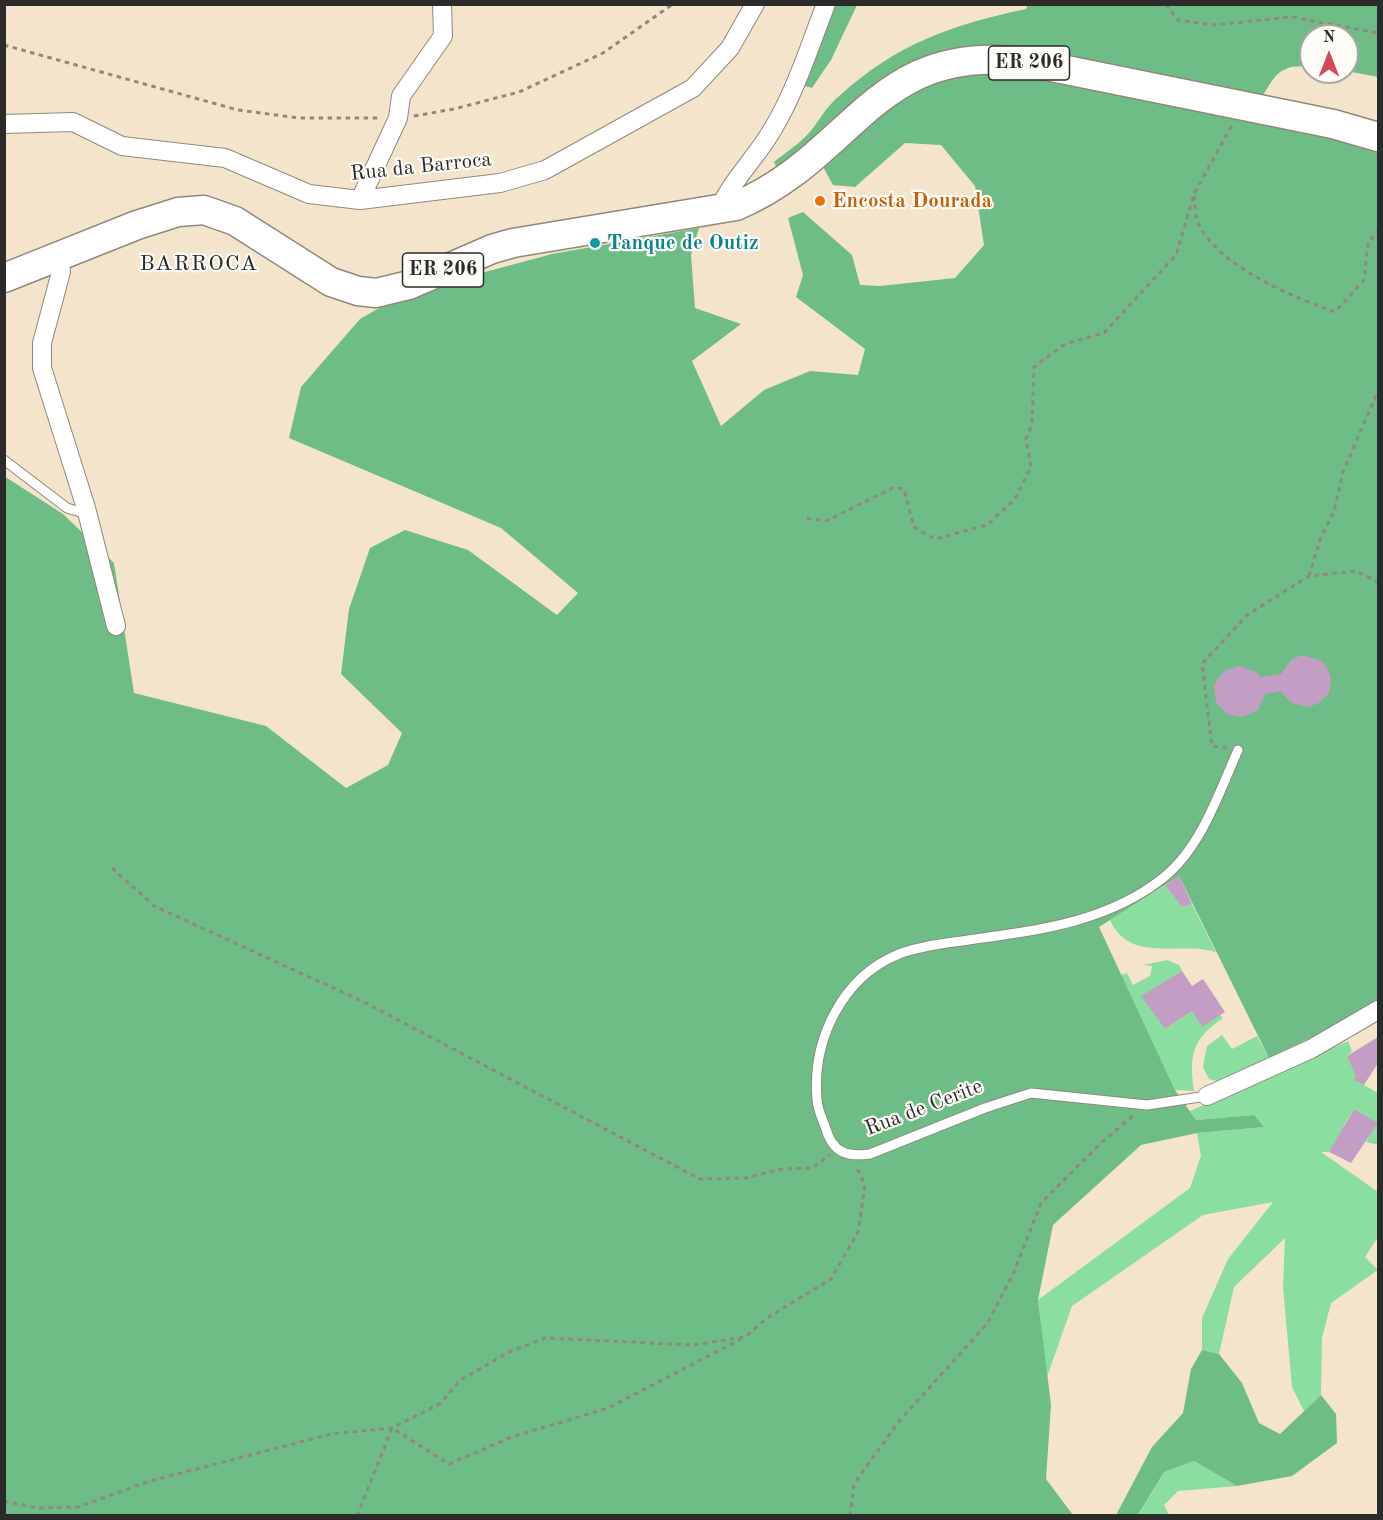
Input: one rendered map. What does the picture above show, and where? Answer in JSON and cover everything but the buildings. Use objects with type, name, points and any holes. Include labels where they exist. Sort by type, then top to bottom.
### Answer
[{"type":"main road","name":"ER 206","points":[[4,278],[153,219],[186,210],[204,210],[244,226],[331,282],[358,291],[376,293],[409,285],[492,249],[513,243],[718,211],[751,199],[806,164],[893,88],[923,71],[951,62],[980,58],[1008,59],[1191,94],[1333,124],[1378,137]]},
{"type":"street","points":[[360,200],[398,118],[401,96],[443,36],[442,4]]},
{"type":"street","name":"Rua da Barroca","points":[[4,124],[73,122],[122,146],[225,158],[309,194],[360,200],[500,183],[545,170],[693,88],[730,48],[755,4]]},
{"type":"street","points":[[718,211],[727,191],[754,160],[776,125],[826,4]]},
{"type":"street","points":[[59,256],[61,272],[42,343],[42,368],[87,513],[116,626]]},
{"type":"street","name":"Rua de Cerite","points":[[1207,1096],[1311,1048],[1378,1010]]},
{"type":"lane","points":[[4,460],[67,508],[87,513]]},
{"type":"lane","points":[[837,1151],[827,1133],[816,1100],[819,1054],[828,1025],[846,994],[869,973],[899,954],[952,942],[1030,932],[1082,921],[1161,880],[1176,866],[1190,846],[1217,798],[1238,750]]},
{"type":"lane","name":"Rua de Cerite","points":[[837,1151],[851,1156],[870,1154],[985,1108],[1031,1093],[1147,1105],[1207,1096]]},
{"type":"path","points":[[4,45],[238,110],[299,118],[398,118],[454,109],[519,92],[603,53],[673,4]]},
{"type":"path","points":[[1166,4],[1178,20],[1214,25],[1291,17],[1378,33]]},
{"type":"path","points":[[807,518],[826,521],[893,488],[904,489],[914,527],[935,539],[987,525],[1015,498],[1031,467],[1026,439],[1032,424],[1034,367],[1065,344],[1104,333],[1176,255],[1194,194],[1213,155],[1237,117],[1253,107]]},
{"type":"path","points":[[1194,194],[1198,223],[1220,252],[1285,294],[1335,312],[1364,280],[1368,243],[1378,231]]},
{"type":"path","points":[[1309,576],[1321,537],[1334,511],[1343,472],[1378,392]]},
{"type":"path","points":[[1238,750],[1212,746],[1202,664],[1247,615],[1309,576],[1356,571],[1378,582]]},
{"type":"path","points":[[112,868],[154,906],[364,1002],[700,1179],[745,1178],[782,1169],[812,1168],[837,1151]]},
{"type":"path","points":[[850,1515],[854,1484],[900,1420],[987,1324],[1014,1272],[1041,1203],[1101,1142],[1147,1105]]},
{"type":"path","points":[[392,1428],[448,1464],[512,1437],[608,1408],[745,1337],[767,1318],[831,1279],[853,1242],[858,1232],[865,1185],[851,1156]]},
{"type":"path","points":[[4,1501],[37,1508],[78,1507],[150,1481],[331,1434],[392,1428],[441,1403],[460,1380],[509,1352],[545,1338],[693,1345],[745,1337]]},
{"type":"path","points":[[357,1515],[392,1428]]},
{"type":"green space","points":[[833,5],[857,5],[831,60],[812,88],[801,85]]},
{"type":"green space","points":[[1028,5],[1378,5],[1378,77],[1359,73],[1359,24],[1299,24],[1299,66],[1280,72],[1270,83],[1261,99],[1001,48],[959,48],[915,63],[779,173],[774,162],[809,133],[834,101],[881,63],[903,50],[949,30],[1026,9]]},
{"type":"green space","points":[[987,67],[1352,136],[1378,148],[1378,999],[1348,1020],[1269,1058],[1179,876],[1099,927],[1175,1090],[1196,1120],[1254,1115],[1264,1127],[1197,1133],[1141,1145],[1053,1225],[1038,1300],[1051,1405],[1046,1479],[1073,1515],[5,1515],[4,476],[63,514],[114,563],[134,693],[266,726],[346,788],[388,765],[402,733],[341,674],[349,609],[370,548],[405,530],[468,550],[557,615],[578,593],[501,528],[289,438],[301,387],[360,319],[388,303],[444,283],[552,254],[699,228],[691,255],[695,308],[741,324],[692,361],[721,426],[764,390],[810,371],[858,375],[865,349],[796,297],[803,275],[788,218],[803,212],[852,255],[860,285],[880,286],[955,278],[984,245],[975,186],[941,145],[905,143],[855,187],[833,185],[822,165],[924,79]]},
{"type":"green space","points":[[1165,885],[1182,907],[1192,904],[1216,952],[1201,949],[1142,947],[1119,934],[1110,920]]},
{"type":"green space","points":[[1167,960],[1179,965],[1182,971],[1142,996],[1165,1029],[1192,1011],[1202,1026],[1220,1015],[1223,1018],[1205,1033],[1195,1049],[1192,1067],[1194,1091],[1175,1090],[1121,975],[1127,973],[1133,985],[1150,976],[1152,966],[1143,965]]},
{"type":"green space","points":[[1222,1035],[1232,1049],[1257,1036],[1269,1058],[1217,1081],[1209,1079],[1203,1067],[1207,1046]]},
{"type":"green space","points":[[1348,1041],[1352,1051],[1347,1056],[1361,1064],[1357,1081],[1378,1093],[1378,1145],[1366,1142],[1377,1123],[1354,1109],[1343,1127],[1350,1132],[1336,1141],[1329,1152],[1321,1152],[1378,1192],[1378,1237],[1365,1257],[1378,1270],[1331,1303],[1322,1338],[1321,1395],[1304,1411],[1292,1387],[1283,1287],[1285,1238],[1234,1287],[1219,1354],[1202,1350],[1202,1318],[1228,1259],[1273,1202],[1203,1215],[1072,1306],[1047,1377],[1038,1300],[1190,1188],[1201,1156],[1197,1133],[1263,1127],[1254,1115],[1196,1120],[1190,1111]]},
{"type":"green space","points":[[1202,1350],[1219,1354],[1242,1383],[1259,1423],[1280,1434],[1321,1395],[1336,1414],[1337,1443],[1292,1476],[1237,1486],[1194,1461],[1164,1472],[1138,1515],[1116,1515],[1152,1447],[1183,1413],[1191,1369]]},
{"type":"green space","points":[[1194,1461],[1237,1486],[1178,1491],[1164,1505],[1169,1515],[1138,1516],[1164,1472]]},
{"type":"place","name":"Encosta Dourada","points":[[820,201]]},
{"type":"place","name":"Tanque de Outiz","points":[[595,243]]},
{"type":"district","name":"BARROCA","points":[[199,264]]}]
